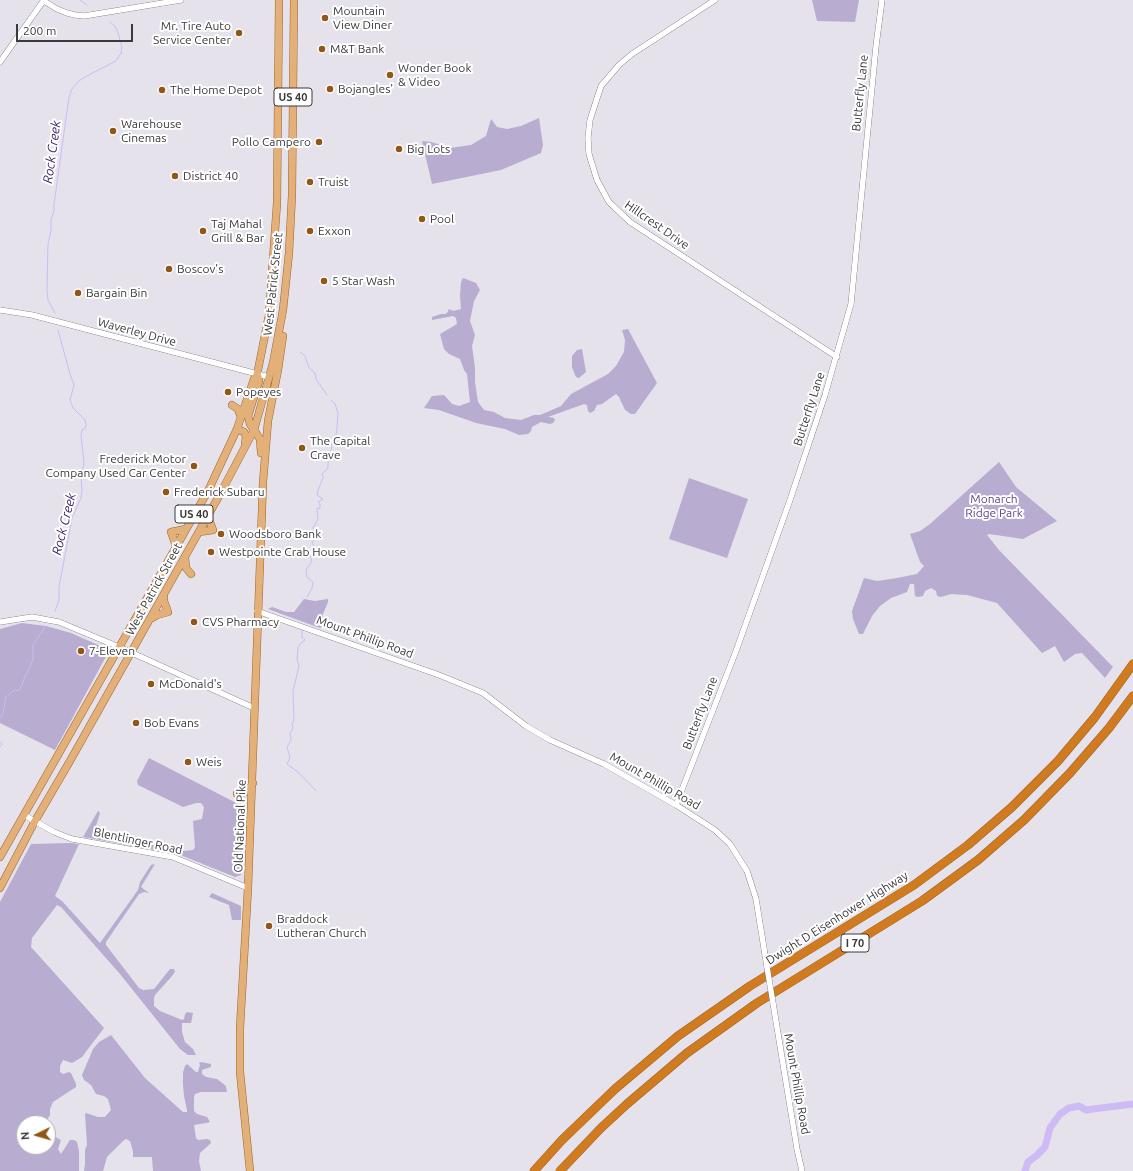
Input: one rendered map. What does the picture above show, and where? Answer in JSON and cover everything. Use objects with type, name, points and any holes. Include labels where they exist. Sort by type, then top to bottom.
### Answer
[{"type":"highway","name":"Dwight D Eisenhower Highway","points":[[534,1171],[562,1140],[604,1099],[643,1064],[678,1036],[750,986],[908,888],[944,864],[968,845],[1012,807],[1058,761],[1095,717],[1133,664]]},
{"type":"highway","name":"I 70","points":[[560,1171],[601,1128],[687,1053],[757,1003],[922,901],[984,855],[1024,820],[1070,774],[1109,728],[1133,696]]},
{"type":"main road","name":"West Patrick Street","points":[[24,815],[209,489],[237,429],[254,379],[257,375],[264,343],[270,303],[277,203],[279,0]]},
{"type":"main road","name":"West Patrick Street","points":[[35,821],[208,517],[254,430],[273,363],[283,310],[289,253],[292,195],[294,0]]},
{"type":"main road","points":[[263,482],[269,412],[280,357],[283,330],[283,310]]},
{"type":"main road","points":[[257,375],[259,380],[248,416],[250,424],[260,439],[263,482]]},
{"type":"main road","points":[[241,417],[238,409],[232,405],[240,405],[247,401]]},
{"type":"main road","points":[[237,429],[244,432],[246,438],[243,451]]},
{"type":"main road","name":"Old National Pike","points":[[250,1171],[240,1083],[239,1059],[253,783],[257,611],[263,482]]},
{"type":"main road","points":[[199,532],[213,530],[208,517]]},
{"type":"main road","points":[[176,546],[171,532],[186,529]]},
{"type":"main road","points":[[173,578],[183,574],[190,574],[186,568],[185,556]]},
{"type":"main road","points":[[150,620],[157,614],[168,612],[164,601],[164,594]]},
{"type":"main road","points":[[251,808],[246,800],[237,794],[245,792],[253,783]]},
{"type":"main road","name":"US 40","points":[[0,857],[24,815]]},
{"type":"main road","name":"US 40","points":[[0,888],[35,821]]},
{"type":"street","points":[[0,62],[44,0],[57,9],[67,13],[84,16],[181,0]]},
{"type":"street","name":"Hillcrest Drive","points":[[715,0],[632,54],[619,65],[601,86],[590,120],[588,154],[597,180],[609,202],[630,222],[837,358]]},
{"type":"street","name":"Butterfly Lane","points":[[676,805],[736,651],[790,500],[837,358],[851,304],[856,265],[876,46],[882,0]]},
{"type":"street","name":"Waverley Drive","points":[[0,310],[32,315],[269,377]]},
{"type":"street","name":"Mount Phillip Road","points":[[257,611],[439,675],[483,693],[526,726],[550,740],[604,764],[676,805],[722,836],[730,844],[747,871],[756,899],[797,1149],[802,1171]]},
{"type":"street","points":[[0,622],[21,618],[47,619],[59,622],[119,647],[254,708]]},
{"type":"street","name":"Blentlinger Road","points":[[24,815],[56,832],[72,838],[173,857],[248,888]]},
{"type":"green space","points":[[812,0],[859,0],[855,22],[817,21]]},
{"type":"green space","points":[[539,118],[543,145],[541,153],[501,170],[432,184],[422,141],[431,142],[450,148],[471,145],[486,136],[491,119],[497,127],[507,129],[521,126]]},
{"type":"green space","points":[[463,278],[476,283],[480,290],[474,301],[470,321],[475,335],[472,346],[478,402],[484,410],[494,412],[505,418],[521,420],[534,415],[540,415],[561,406],[571,394],[608,374],[616,366],[624,352],[625,340],[622,330],[628,329],[657,383],[635,414],[631,414],[625,410],[616,394],[602,404],[597,405],[594,411],[590,413],[587,405],[584,404],[548,417],[554,418],[555,420],[553,423],[550,424],[541,422],[532,427],[528,434],[519,435],[505,429],[476,423],[439,410],[424,408],[432,396],[444,395],[452,404],[459,406],[470,402],[467,374],[460,359],[449,354],[444,349],[440,334],[457,324],[456,318],[453,316],[432,320],[432,317],[445,314],[449,309],[453,311],[461,309],[460,296],[461,282]]},
{"type":"green space","points":[[582,349],[586,372],[579,378],[576,377],[572,367],[572,356],[577,350]]},
{"type":"green space","name":"Monarch Ridge Park","points":[[999,462],[1016,487],[1057,521],[1023,539],[989,534],[987,535],[999,550],[1113,667],[1105,678],[1082,653],[1075,654],[1064,662],[1055,646],[1042,653],[997,603],[967,595],[951,594],[941,597],[937,596],[936,591],[931,588],[925,591],[923,596],[918,597],[915,596],[914,584],[910,584],[907,592],[891,598],[880,606],[872,616],[863,634],[859,634],[853,619],[852,611],[864,578],[877,581],[917,574],[924,566],[920,562],[910,534],[920,531],[930,524]]},
{"type":"green space","points":[[689,478],[748,499],[727,558],[669,539]]},
{"type":"green space","points":[[304,599],[315,601],[328,599],[323,614],[323,626],[320,628],[268,609],[272,607],[286,612],[294,612]]},
{"type":"green space","points":[[22,623],[46,626],[71,633],[105,648],[108,653],[55,750],[0,723],[0,629]]},
{"type":"green space","points":[[149,758],[244,807],[241,875],[235,877],[178,854],[83,837],[98,811],[100,813],[94,832],[96,834],[183,851],[193,850],[195,847],[193,821],[202,819],[204,807],[201,803],[196,803],[183,807],[138,785],[137,781]]},
{"type":"green space","points":[[31,844],[79,844],[55,896],[62,901],[100,943],[138,890],[140,882],[151,865],[155,864],[141,887],[149,893],[144,892],[139,894],[106,942],[106,945],[139,988],[143,990],[154,989],[170,969],[174,969],[175,972],[155,995],[154,1006],[160,1011],[182,1020],[187,1012],[193,1013],[191,1023],[182,1023],[182,1032],[185,1042],[193,1049],[196,1055],[188,1055],[180,1049],[120,974],[61,907],[57,905],[32,938],[31,947],[104,1028],[82,1057],[72,1063],[63,1060],[60,1066],[60,1072],[63,1074],[69,1072],[71,1073],[76,1087],[53,1102],[50,1109],[50,1115],[16,1115],[16,1155],[56,1155],[56,1137],[61,1140],[58,1149],[61,1154],[70,1140],[74,1140],[77,1142],[79,1151],[79,1171],[0,1171],[0,902]]},
{"type":"green space","points":[[212,893],[241,906],[241,920],[232,920],[229,905],[209,897]]},
{"type":"green space","points":[[111,1035],[145,1078],[183,1112],[187,1112],[184,1096],[183,1072],[187,1064],[198,1072],[200,1065],[199,1063],[211,1064],[211,1067],[202,1070],[202,1074],[206,1077],[217,1079],[226,1086],[227,1092],[201,1092],[195,1094],[194,1097],[194,1111],[197,1114],[207,1117],[210,1122],[194,1125],[196,1138],[198,1140],[210,1140],[211,1143],[200,1153],[199,1161],[201,1171],[153,1171],[152,1157],[133,1157],[130,1141],[126,1139],[107,1157],[103,1171],[84,1171],[85,1150],[87,1145],[85,1114],[105,1117],[111,1110],[108,1099],[104,1096],[96,1094],[91,1085],[84,1080],[82,1075],[93,1049],[99,1042]]},
{"type":"waterway","name":"Rock Creek","points":[[80,0],[87,5]]},
{"type":"waterway","name":"Rock Creek","points":[[55,313],[48,300],[48,244],[51,230],[51,220],[54,211],[69,97],[72,89],[78,82],[116,61],[121,53],[122,47],[118,33],[115,26],[110,22]]},
{"type":"waterway","name":"Rock Creek","points":[[55,611],[59,600],[59,587],[72,518],[81,498],[81,478],[84,462],[81,436],[82,430],[85,429],[86,425],[85,420],[73,408],[70,400],[74,385],[58,330]]},
{"type":"waterway","points":[[300,352],[305,356],[309,368],[315,373],[316,379],[327,395]]},
{"type":"waterway","points":[[307,597],[312,588],[313,582],[307,577],[306,570],[312,561],[310,556],[315,555],[317,550],[312,543],[314,540],[309,536],[314,532],[313,528],[318,519],[317,509],[320,508],[320,504],[318,502],[323,499],[317,495],[318,490],[323,478],[322,474],[328,468],[328,463],[330,460],[328,453],[331,450],[333,438],[336,435],[337,429],[338,413],[335,404],[331,400]]},
{"type":"waterway","name":"Rock Creek","points":[[0,718],[3,713],[6,697],[13,691],[19,690],[22,685],[33,660],[33,645],[45,627]]},
{"type":"waterway","points":[[302,630],[302,637],[305,640],[298,648],[297,659],[299,666],[293,691],[294,721],[292,724],[293,728],[290,733],[291,740],[287,747],[290,758],[287,764],[299,773],[316,791]]},
{"type":"waterway","name":"Rock Creek","points":[[0,742],[2,744],[0,747]]},
{"type":"waterway","points":[[1025,1171],[1028,1162],[1045,1147],[1050,1128],[1060,1114],[1069,1108],[1079,1106],[1086,1110],[1133,1104]]},
{"type":"place","name":"Mountain View Diner","points":[[325,18]]},
{"type":"place","name":"Mr. Tire Auto Service Center","points":[[239,33]]},
{"type":"place","name":"M&T Bank","points":[[322,49]]},
{"type":"place","name":"Wonder Book & Video","points":[[390,75]]},
{"type":"place","name":"Bojangles'","points":[[330,89]]},
{"type":"place","name":"The Home Depot","points":[[162,90]]},
{"type":"place","name":"Warehouse Cinemas","points":[[113,131]]},
{"type":"place","name":"Pollo Campero","points":[[319,142]]},
{"type":"place","name":"Big Lots","points":[[399,149]]},
{"type":"place","name":"District 40","points":[[175,176]]},
{"type":"place","name":"Truist","points":[[310,182]]},
{"type":"place","name":"Pool","points":[[422,219]]},
{"type":"place","name":"Taj Mahal Grill & Bar","points":[[203,231]]},
{"type":"place","name":"Exxon","points":[[310,231]]},
{"type":"place","name":"Boscov's","points":[[169,269]]},
{"type":"place","name":"5 Star Wash","points":[[324,281]]},
{"type":"place","name":"Bargain Bin","points":[[78,293]]},
{"type":"place","name":"Popeyes","points":[[228,392]]},
{"type":"place","name":"The Capital Crave","points":[[302,448]]},
{"type":"place","name":"Frederick Motor Company Used Car Center","points":[[194,466]]},
{"type":"place","name":"Frederick Subaru","points":[[166,492]]},
{"type":"place","name":"Woodsboro Bank","points":[[221,534]]},
{"type":"place","name":"Westpointe Crab House","points":[[211,552]]},
{"type":"place","name":"CVS Pharmacy","points":[[194,622]]},
{"type":"place","name":"7-Eleven","points":[[81,651]]},
{"type":"place","name":"McDonald's","points":[[151,684]]},
{"type":"place","name":"Bob Evans","points":[[136,723]]},
{"type":"place","name":"Weis","points":[[188,762]]},
{"type":"place","name":"Braddock Lutheran Church","points":[[269,926]]}]
